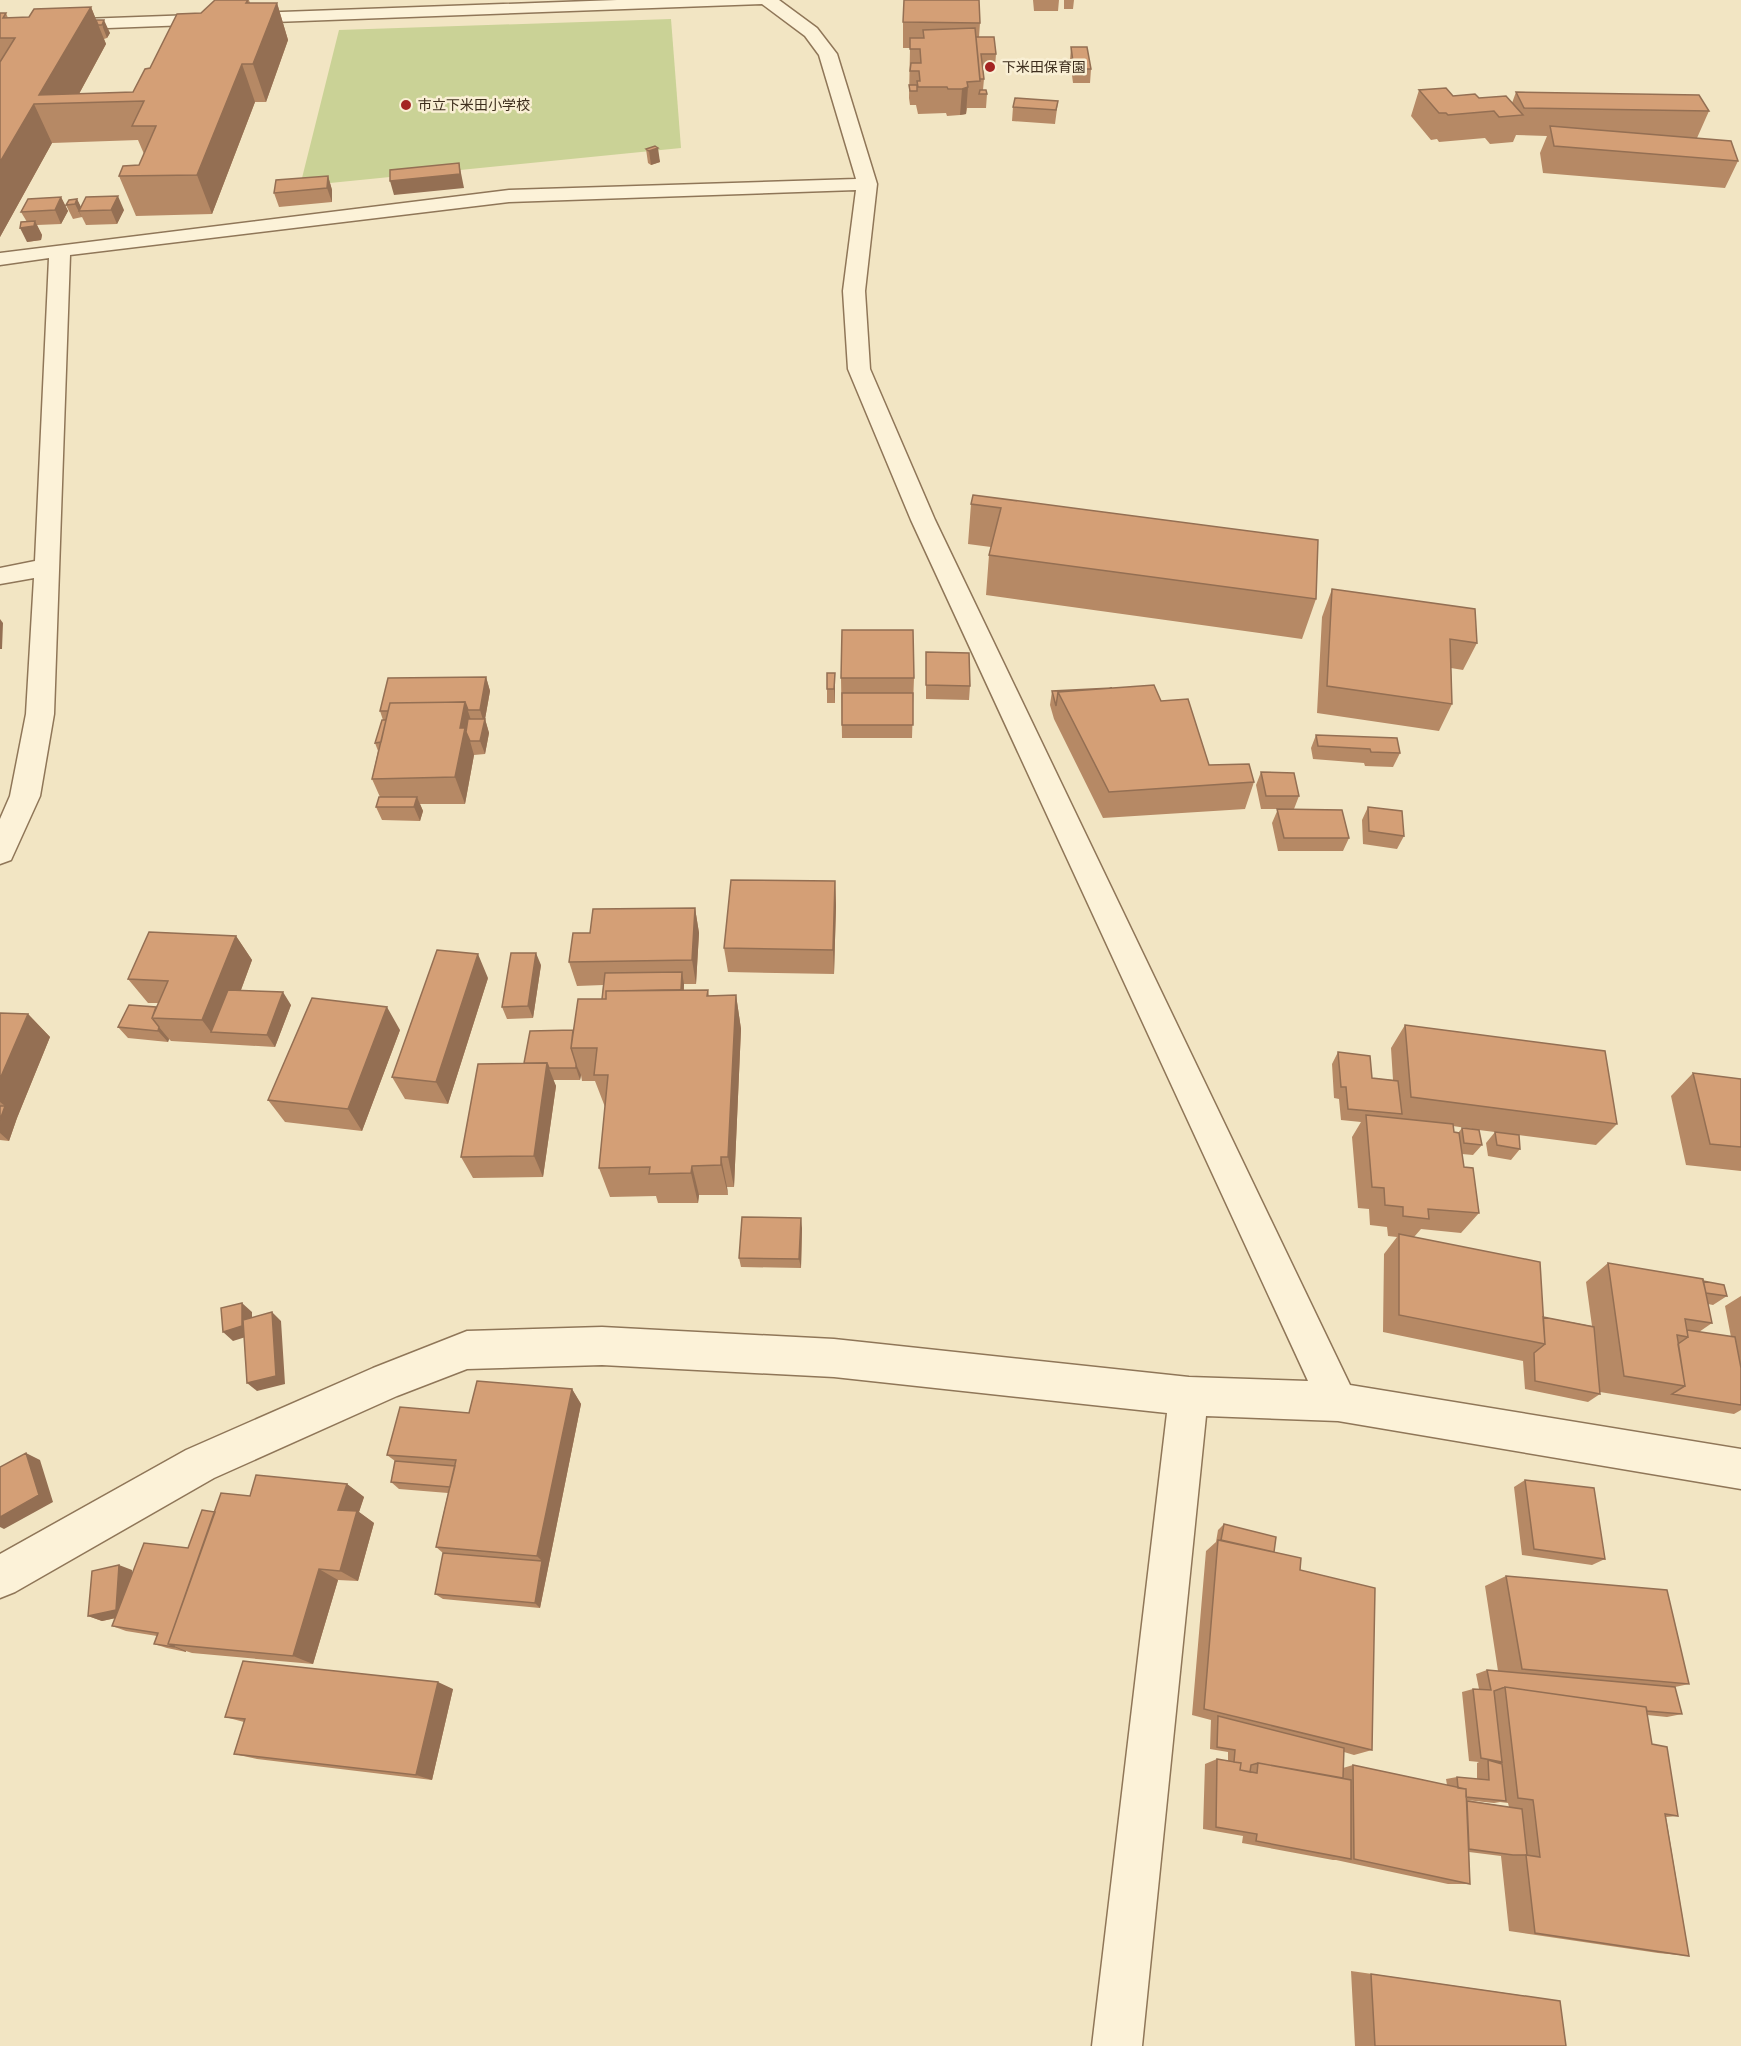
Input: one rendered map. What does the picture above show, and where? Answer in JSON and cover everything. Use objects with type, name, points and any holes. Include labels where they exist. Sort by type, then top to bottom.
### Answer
[{"type":"street","points":[[0,27],[757,0]]},
{"type":"street","points":[[768,0],[811,32],[828,54],[867,184],[854,291],[858,369],[928,530],[1338,1402]]},
{"type":"street","points":[[0,259],[509,196],[867,184]]},
{"type":"street","points":[[0,852],[25,796],[40,714],[60,250]]},
{"type":"street","points":[[0,576],[48,567]]},
{"type":"street","points":[[0,1577],[200,1464],[387,1382],[467,1350],[602,1346],[834,1358],[1189,1396],[1338,1402],[1741,1469]]},
{"type":"street","points":[[1117,2046],[1189,1396]]},
{"type":"green space","points":[[671,19],[681,148],[300,186],[339,30]]},
{"type":"building","points":[[215,0],[277,3],[253,64],[242,64],[197,175],[119,176],[123,166],[139,165],[156,126],[132,126],[144,101],[34,104],[0,162],[0,62],[15,38],[0,38],[0,13],[6,13],[3,18],[29,17],[34,9],[91,7],[39,95],[133,92],[145,69],[150,68],[177,14],[201,13]]},
{"type":"building","points":[[904,0],[979,0],[980,23],[903,22]]},
{"type":"building","points":[[96,20],[104,20],[102,25],[98,25]]},
{"type":"building","points":[[975,28],[980,81],[967,82],[968,87],[962,89],[918,87],[919,71],[910,71],[911,63],[921,63],[920,49],[910,49],[910,38],[924,38],[923,30]]},
{"type":"building","points":[[976,37],[994,37],[996,54],[981,54],[984,79],[980,79]]},
{"type":"building","points":[[1071,47],[1087,47],[1091,69],[1074,69]]},
{"type":"building","points":[[909,85],[917,85],[917,91],[910,91]]},
{"type":"building","points":[[1446,88],[1453,96],[1475,94],[1479,98],[1506,96],[1523,115],[1499,117],[1494,111],[1448,115],[1439,113],[1419,90]]},
{"type":"building","points":[[980,90],[986,90],[987,94],[979,94]]},
{"type":"building","points":[[1516,92],[1699,95],[1709,111],[1524,108]]},
{"type":"building","points":[[1015,98],[1058,101],[1056,110],[1013,107]]},
{"type":"building","points":[[1550,126],[1731,141],[1738,161],[1554,146]]},
{"type":"building","points":[[655,146],[658,148],[649,151],[646,149]]},
{"type":"building","points":[[459,163],[460,174],[390,181],[390,170]]},
{"type":"building","points":[[328,176],[327,188],[274,193],[276,180]]},
{"type":"building","points":[[118,196],[111,210],[79,211],[86,197]]},
{"type":"building","points":[[61,197],[55,210],[21,212],[28,199]]},
{"type":"building","points":[[77,199],[75,204],[66,205],[69,200]]},
{"type":"building","points":[[35,221],[34,226],[20,228],[21,222]]},
{"type":"building","points":[[973,495],[1318,540],[1316,599],[989,555],[1001,508],[971,504]]},
{"type":"building","points":[[1332,589],[1475,609],[1477,643],[1450,639],[1452,704],[1327,686]]},
{"type":"building","points":[[842,630],[913,630],[914,678],[841,678]]},
{"type":"building","points":[[926,652],[969,653],[970,686],[926,685]]},
{"type":"building","points":[[827,673],[835,673],[834,689],[827,689]]},
{"type":"building","points":[[486,677],[480,710],[468,710],[465,702],[390,703],[388,711],[380,711],[388,678]]},
{"type":"building","points":[[1154,685],[1161,701],[1188,699],[1209,765],[1249,764],[1254,782],[1109,792],[1058,692]]},
{"type":"building","points":[[1112,688],[1058,692],[1056,706],[1052,691]]},
{"type":"building","points":[[842,693],[913,693],[913,725],[842,725]]},
{"type":"building","points":[[465,702],[460,728],[465,728],[455,777],[372,779],[390,703]]},
{"type":"building","points":[[468,719],[485,719],[480,741],[470,741],[466,732]]},
{"type":"building","points":[[382,720],[386,720],[381,742],[375,743]]},
{"type":"building","points":[[1316,735],[1397,738],[1400,753],[1318,746]]},
{"type":"building","points":[[1261,772],[1294,773],[1299,796],[1266,796]]},
{"type":"building","points":[[379,797],[417,797],[414,807],[376,807]]},
{"type":"building","points":[[1368,807],[1402,811],[1404,836],[1369,831]]},
{"type":"building","points":[[1277,809],[1342,810],[1349,838],[1284,838]]},
{"type":"building","points":[[731,880],[835,881],[833,950],[724,948]]},
{"type":"building","points":[[695,908],[692,960],[569,962],[573,933],[590,933],[593,909]]},
{"type":"building","points":[[149,932],[236,936],[202,1020],[152,1018],[168,981],[128,979]]},
{"type":"building","points":[[437,950],[478,954],[436,1082],[392,1077]]},
{"type":"building","points":[[511,953],[536,953],[528,1006],[502,1007]]},
{"type":"building","points":[[682,972],[681,990],[606,991],[606,999],[602,999],[605,973]]},
{"type":"building","points":[[228,990],[283,992],[267,1035],[211,1032]]},
{"type":"building","points":[[708,990],[707,996],[736,995],[728,1157],[721,1157],[721,1165],[692,1166],[691,1173],[649,1174],[650,1167],[599,1168],[608,1075],[594,1075],[597,1048],[571,1048],[578,999],[606,999],[606,991]]},
{"type":"building","points":[[312,998],[387,1007],[348,1109],[268,1100]]},
{"type":"building","points":[[129,1005],[156,1007],[152,1018],[159,1027],[158,1031],[118,1027]]},
{"type":"building","points":[[0,1013],[28,1014],[0,1079]]},
{"type":"building","points":[[1405,1025],[1605,1051],[1617,1124],[1411,1097]]},
{"type":"building","points":[[573,1030],[571,1048],[576,1068],[549,1068],[547,1063],[524,1063],[530,1031]]},
{"type":"building","points":[[1338,1052],[1370,1056],[1372,1078],[1398,1081],[1402,1114],[1348,1109],[1346,1087],[1341,1087]]},
{"type":"building","points":[[547,1063],[534,1156],[461,1157],[478,1064]]},
{"type":"building","points":[[1693,1073],[1741,1079],[1741,1147],[1710,1144]]},
{"type":"building","points":[[0,1106],[5,1106],[0,1120]]},
{"type":"building","points":[[1366,1115],[1453,1124],[1454,1132],[1459,1133],[1464,1167],[1473,1168],[1479,1213],[1428,1209],[1429,1219],[1403,1216],[1403,1207],[1385,1205],[1384,1188],[1372,1187]]},
{"type":"building","points":[[1462,1128],[1479,1130],[1482,1145],[1464,1143]]},
{"type":"building","points":[[1495,1132],[1519,1135],[1520,1149],[1497,1145]]},
{"type":"building","points":[[742,1217],[801,1218],[799,1259],[739,1258]]},
{"type":"building","points":[[1399,1234],[1540,1262],[1545,1344],[1399,1315]]},
{"type":"building","points":[[1608,1263],[1703,1279],[1712,1323],[1685,1319],[1688,1337],[1677,1335],[1685,1386],[1624,1376]]},
{"type":"building","points":[[1703,1281],[1724,1285],[1727,1296],[1706,1293]]},
{"type":"building","points":[[242,1303],[242,1326],[223,1332],[221,1308]]},
{"type":"building","points":[[272,1312],[276,1376],[247,1383],[243,1320]]},
{"type":"building","points":[[1543,1317],[1594,1327],[1600,1394],[1535,1381],[1534,1353],[1545,1344]]},
{"type":"building","points":[[1687,1330],[1735,1337],[1741,1368],[1741,1405],[1672,1394],[1685,1386],[1678,1344],[1688,1337]]},
{"type":"building","points":[[477,1381],[572,1389],[537,1556],[436,1547],[456,1460],[387,1455],[400,1407],[469,1413]]},
{"type":"building","points":[[26,1453],[39,1495],[0,1517],[0,1467]]},
{"type":"building","points":[[395,1461],[455,1466],[450,1487],[391,1482]]},
{"type":"building","points":[[256,1475],[347,1484],[338,1510],[357,1511],[340,1571],[319,1569],[293,1656],[168,1644],[221,1493],[250,1496]]},
{"type":"building","points":[[1525,1480],[1594,1488],[1605,1559],[1534,1549]]},
{"type":"building","points":[[202,1510],[215,1512],[168,1644],[174,1647],[154,1644],[158,1633],[112,1626],[144,1543],[188,1548]]},
{"type":"building","points":[[1224,1524],[1276,1537],[1274,1552],[1221,1540]]},
{"type":"building","points":[[1218,1540],[1301,1558],[1300,1570],[1375,1588],[1372,1750],[1204,1709]]},
{"type":"building","points":[[443,1553],[542,1561],[535,1603],[435,1594]]},
{"type":"building","points":[[119,1565],[116,1610],[88,1616],[92,1571]]},
{"type":"building","points":[[1506,1576],[1667,1590],[1689,1684],[1522,1669]]},
{"type":"building","points":[[243,1661],[438,1682],[416,1775],[234,1754],[245,1719],[225,1717]]},
{"type":"building","points":[[1487,1670],[1675,1687],[1682,1714],[1647,1711],[1646,1707],[1505,1687],[1494,1691],[1502,1762],[1481,1758],[1473,1689],[1491,1690]]},
{"type":"building","points":[[1505,1687],[1646,1707],[1652,1744],[1667,1747],[1678,1816],[1665,1814],[1689,1956],[1535,1933],[1526,1855],[1540,1857],[1534,1807],[1533,1800],[1518,1798]]},
{"type":"building","points":[[1218,1716],[1344,1748],[1343,1778],[1258,1763],[1251,1765],[1250,1772],[1240,1770],[1241,1763],[1234,1762],[1235,1750],[1217,1747]]},
{"type":"building","points":[[1217,1759],[1241,1763],[1240,1770],[1257,1773],[1258,1763],[1351,1780],[1351,1859],[1256,1841],[1257,1834],[1216,1827]]},
{"type":"building","points":[[1488,1760],[1502,1764],[1506,1801],[1466,1797],[1466,1789],[1458,1788],[1457,1777],[1489,1780]]},
{"type":"building","points":[[1353,1765],[1466,1789],[1470,1884],[1354,1859]]},
{"type":"building","points":[[1467,1801],[1522,1809],[1527,1855],[1469,1849]]},
{"type":"building","points":[[1371,1974],[1560,2001],[1566,2046],[1375,2046]]},
{"type":"place","name":"下米田保育園","points":[[990,67]]},
{"type":"place","name":"市立下米田小学校","points":[[406,105]]}]
